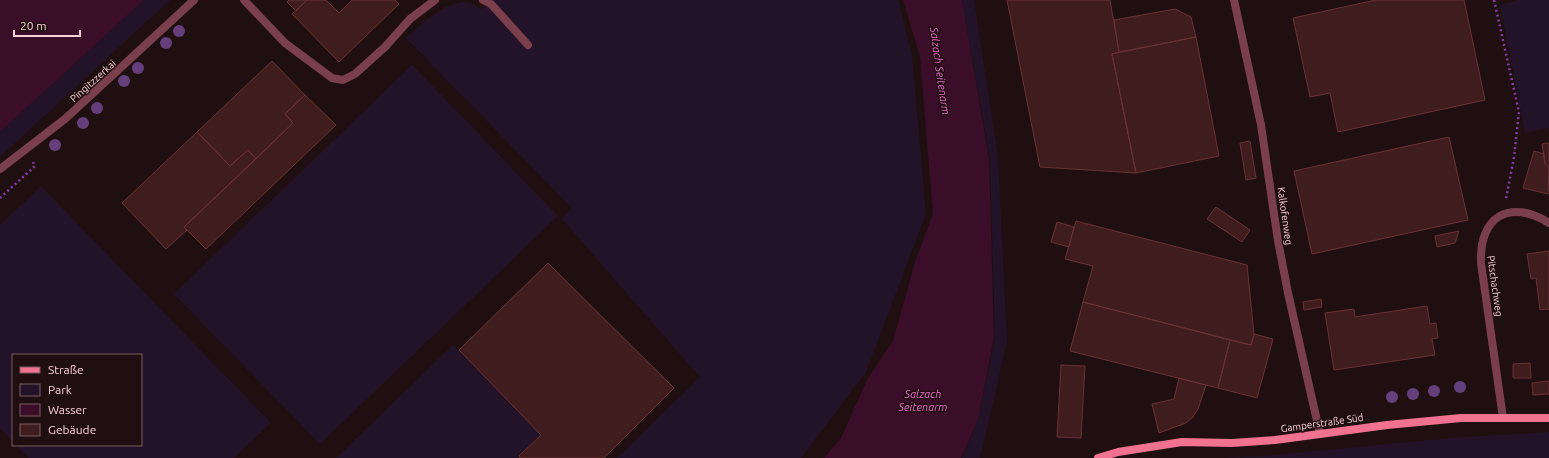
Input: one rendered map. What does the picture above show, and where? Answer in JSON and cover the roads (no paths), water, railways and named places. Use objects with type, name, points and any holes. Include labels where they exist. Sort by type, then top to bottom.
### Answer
[{"type":"street","name":"Pingitzzerkai","points":[[0,170],[65,119],[194,0]]},
{"type":"street","points":[[244,0],[285,43],[332,78],[343,80],[355,74],[385,47],[410,19],[435,0]]},
{"type":"street","points":[[483,0],[491,4],[528,45]]},
{"type":"street","name":"Kalkofenweg","points":[[1234,0],[1261,125],[1278,241],[1288,293],[1320,434]]},
{"type":"street","name":"Pitschachweg","points":[[1502,418],[1480,246],[1484,232],[1492,221],[1502,215],[1515,212],[1530,214],[1549,223]]},
{"type":"street","name":"Gamperstraße Süd","points":[[1098,458],[1118,452],[1182,442],[1232,443],[1461,418],[1549,418]]},
{"type":"water","points":[[0,0],[144,0],[0,132]]},
{"type":"water","name":"Salzach Seitenarm","points":[[903,0],[962,0],[989,159],[994,338],[978,420],[961,458],[824,458],[841,438],[867,380],[893,341],[915,262],[933,214],[920,57]]}]
